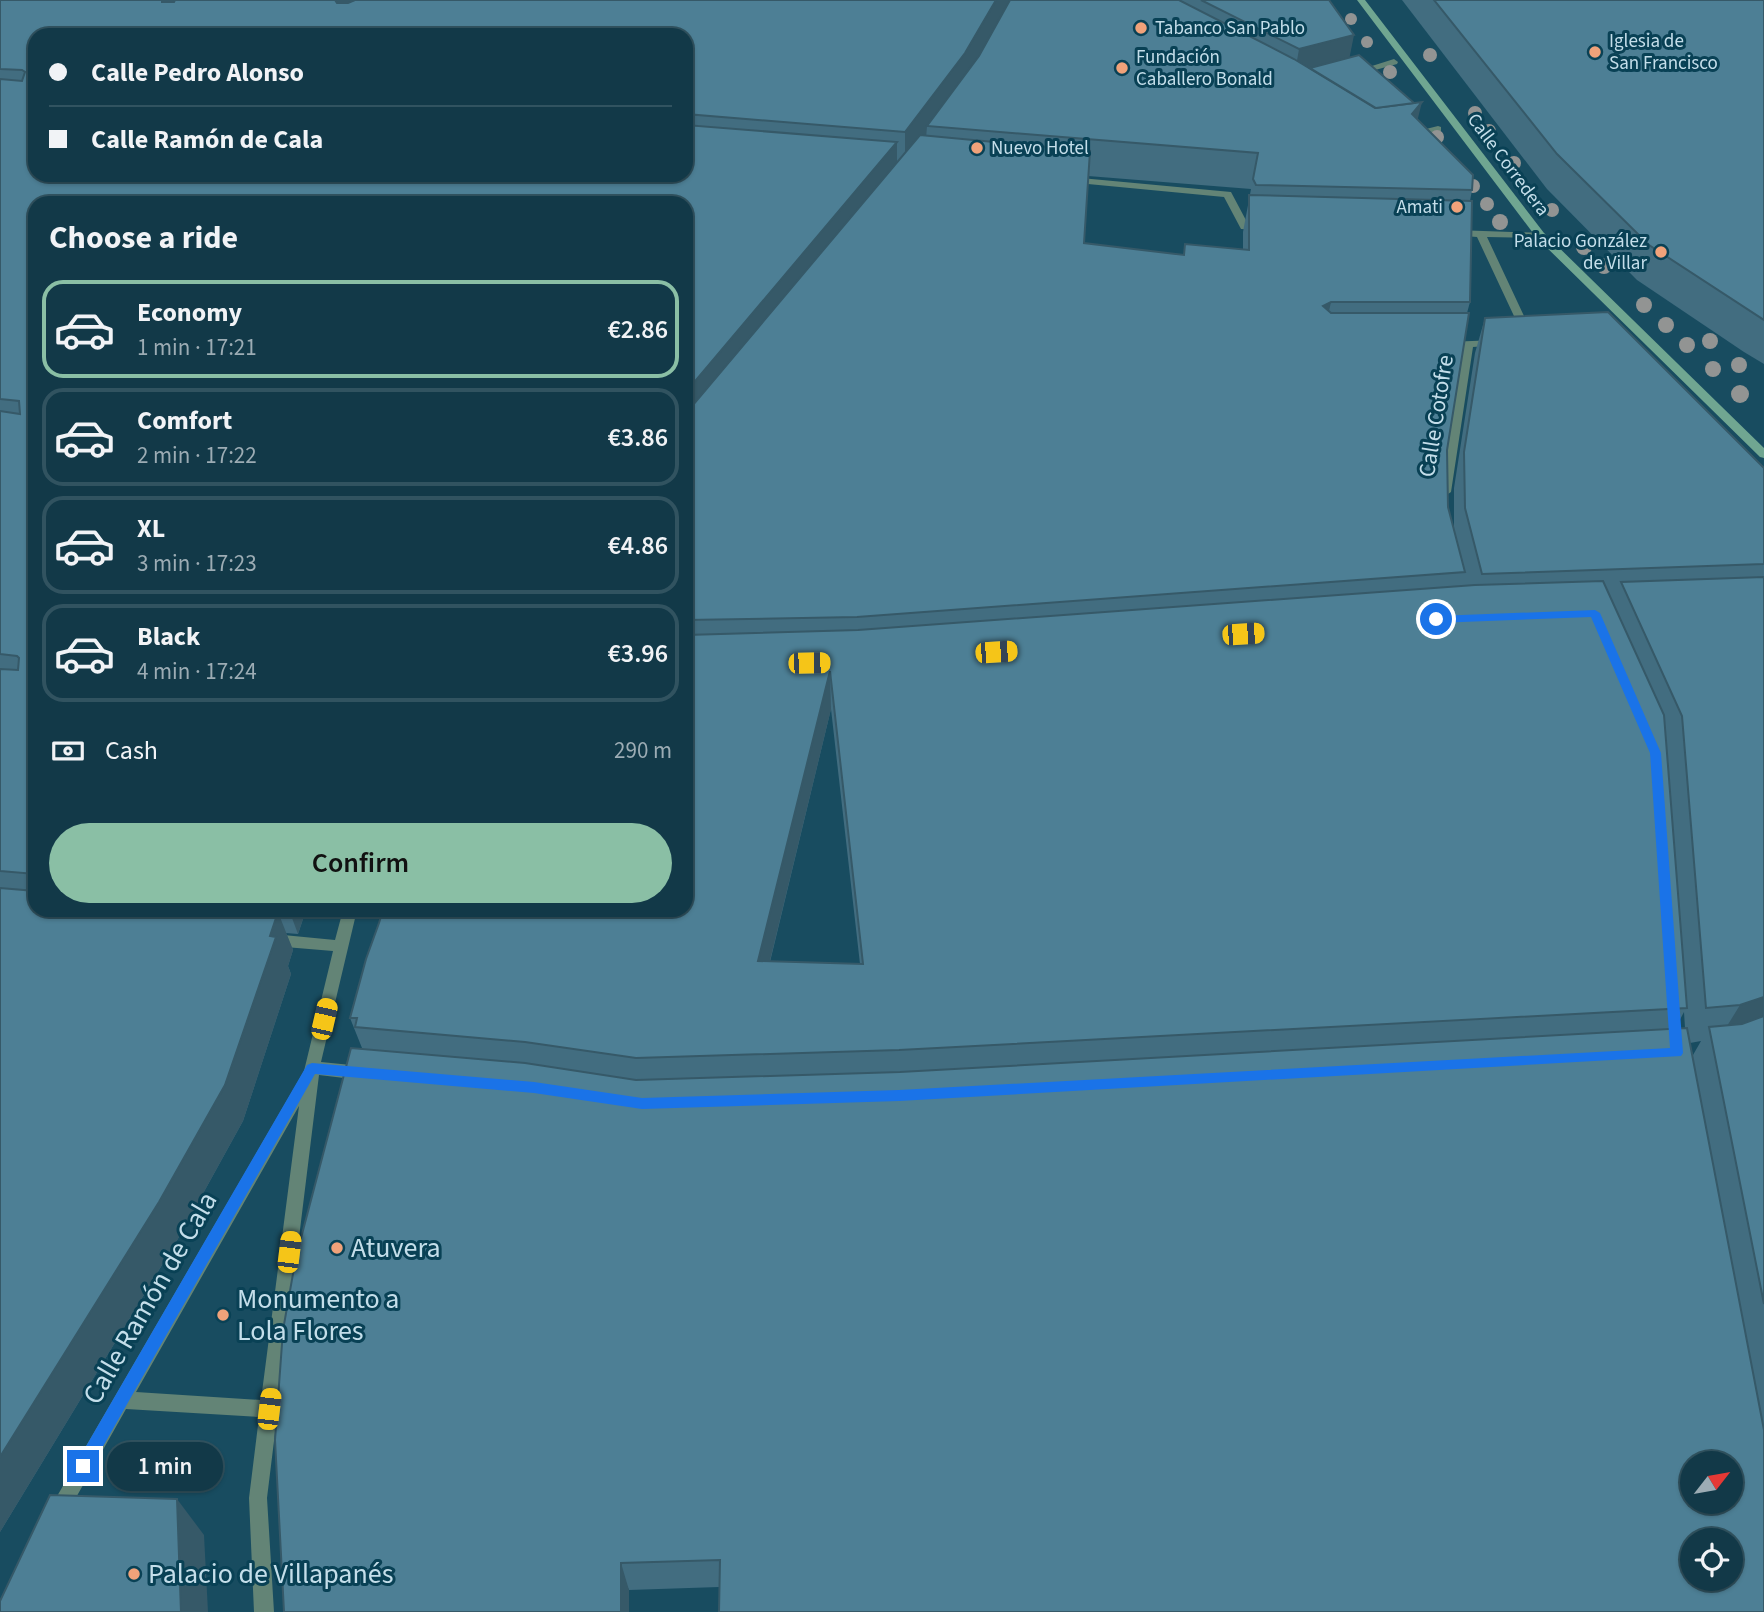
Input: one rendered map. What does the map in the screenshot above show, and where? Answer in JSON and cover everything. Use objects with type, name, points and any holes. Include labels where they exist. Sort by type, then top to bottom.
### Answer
[{"type":"street","name":"Calle Corredera","points":[[1361,0],[1540,235],[1764,454]]},
{"type":"street","points":[[1351,74],[1394,62]]},
{"type":"street","points":[[1395,136],[1438,129]]},
{"type":"street","points":[[1065,179],[1228,194],[1245,227],[1270,228]]},
{"type":"street","points":[[1440,233],[1540,235]]},
{"type":"street","points":[[1481,234],[1524,341]]},
{"type":"street","points":[[1622,333],[1637,330]]},
{"type":"street","points":[[1429,345],[1505,342]]},
{"type":"street","name":"Calle Cotofre","points":[[1445,510],[1468,345]]},
{"type":"street","name":"Calle Ramón de Cala","points":[[264,1612],[258,1498],[312,1068],[348,917]]},
{"type":"street","points":[[259,939],[341,946]]},
{"type":"street","points":[[312,1068],[381,1074]]},
{"type":"street","name":"Calle Ramón de Cala","points":[[47,1530],[312,1068]]},
{"type":"street","points":[[121,1400],[269,1409]]},
{"type":"building","points":[[0,0],[335,0],[337,3],[348,3],[355,0],[996,0],[965,53],[905,132],[693,115],[693,28],[28,28],[28,182],[693,182],[693,126],[897,142],[693,384],[693,196],[28,196],[28,873],[0,871],[0,669],[18,670],[19,658],[0,654],[0,411],[20,414],[19,401],[0,399],[0,79],[22,81],[25,72],[0,69]]},
{"type":"building","points":[[1010,0],[1179,0],[1294,59],[1375,108],[1422,102],[1412,114],[1473,175],[1472,190],[1256,185],[1253,179],[1258,153],[927,126],[979,56]]},
{"type":"building","points":[[1201,0],[1329,0],[1354,35],[1299,49]]},
{"type":"building","points":[[1434,0],[1764,0],[1764,320],[1649,245],[1557,154]]},
{"type":"building","points":[[1359,55],[1414,103],[1376,108],[1310,68]]},
{"type":"building","points":[[920,135],[1090,151],[1084,243],[1184,255],[1185,244],[1249,250],[1249,195],[1472,201],[1470,302],[1331,302],[1323,306],[1331,313],[1469,313],[1447,450],[1448,507],[1465,572],[857,617],[693,620],[693,405]]},
{"type":"building","points":[[1608,312],[1764,468],[1764,564],[1482,574],[1465,508],[1464,452],[1485,318]]},
{"type":"building","points":[[1764,577],[1764,997],[1740,1005],[1706,1008],[1682,716],[1621,582]]},
{"type":"building","points":[[1603,581],[1664,715],[1687,1008],[899,1050],[636,1058],[525,1042],[355,1027],[357,1018],[350,1018],[381,917],[693,917],[693,635],[858,630],[1475,585]],"holes":[[[830,671],[863,964],[758,961]]]},
{"type":"building","points":[[0,888],[28,890],[28,917],[276,917],[270,936],[276,937],[225,1085],[159,1202],[0,1457]]},
{"type":"building","points":[[1764,1016],[1764,1304],[1709,1027],[1742,1024]]},
{"type":"building","points":[[1687,1028],[1764,1430],[1764,1612],[719,1612],[720,1560],[621,1563],[621,1612],[284,1612],[275,1440],[283,1330],[296,1257],[351,1048],[525,1063],[636,1080],[900,1072]]},
{"type":"building","points":[[50,1495],[177,1499],[181,1612],[0,1612],[0,1601]]},
{"type":"place","name":"Tabanco San Pablo","points":[[1141,28]]},
{"type":"place","name":"Iglesia de San Francisco","points":[[1595,52]]},
{"type":"place","name":"Fundación Caballero Bonald","points":[[1122,68]]},
{"type":"place","name":"Nuevo Hotel","points":[[977,148]]},
{"type":"place","name":"Amati","points":[[1457,207]]},
{"type":"place","name":"Palacio González de Villar","points":[[1661,252]]},
{"type":"place","name":"Atuvera","points":[[337,1248]]},
{"type":"place","name":"Monumento a Lola Flores","points":[[223,1315]]},
{"type":"place","name":"Palacio de Villapanés","points":[[134,1574]]},
{"type":"route","points":[[83,1466],[312,1068],[534,1088],[642,1104],[899,1096],[1677,1053],[1656,753],[1595,613],[1436,619]]}]
